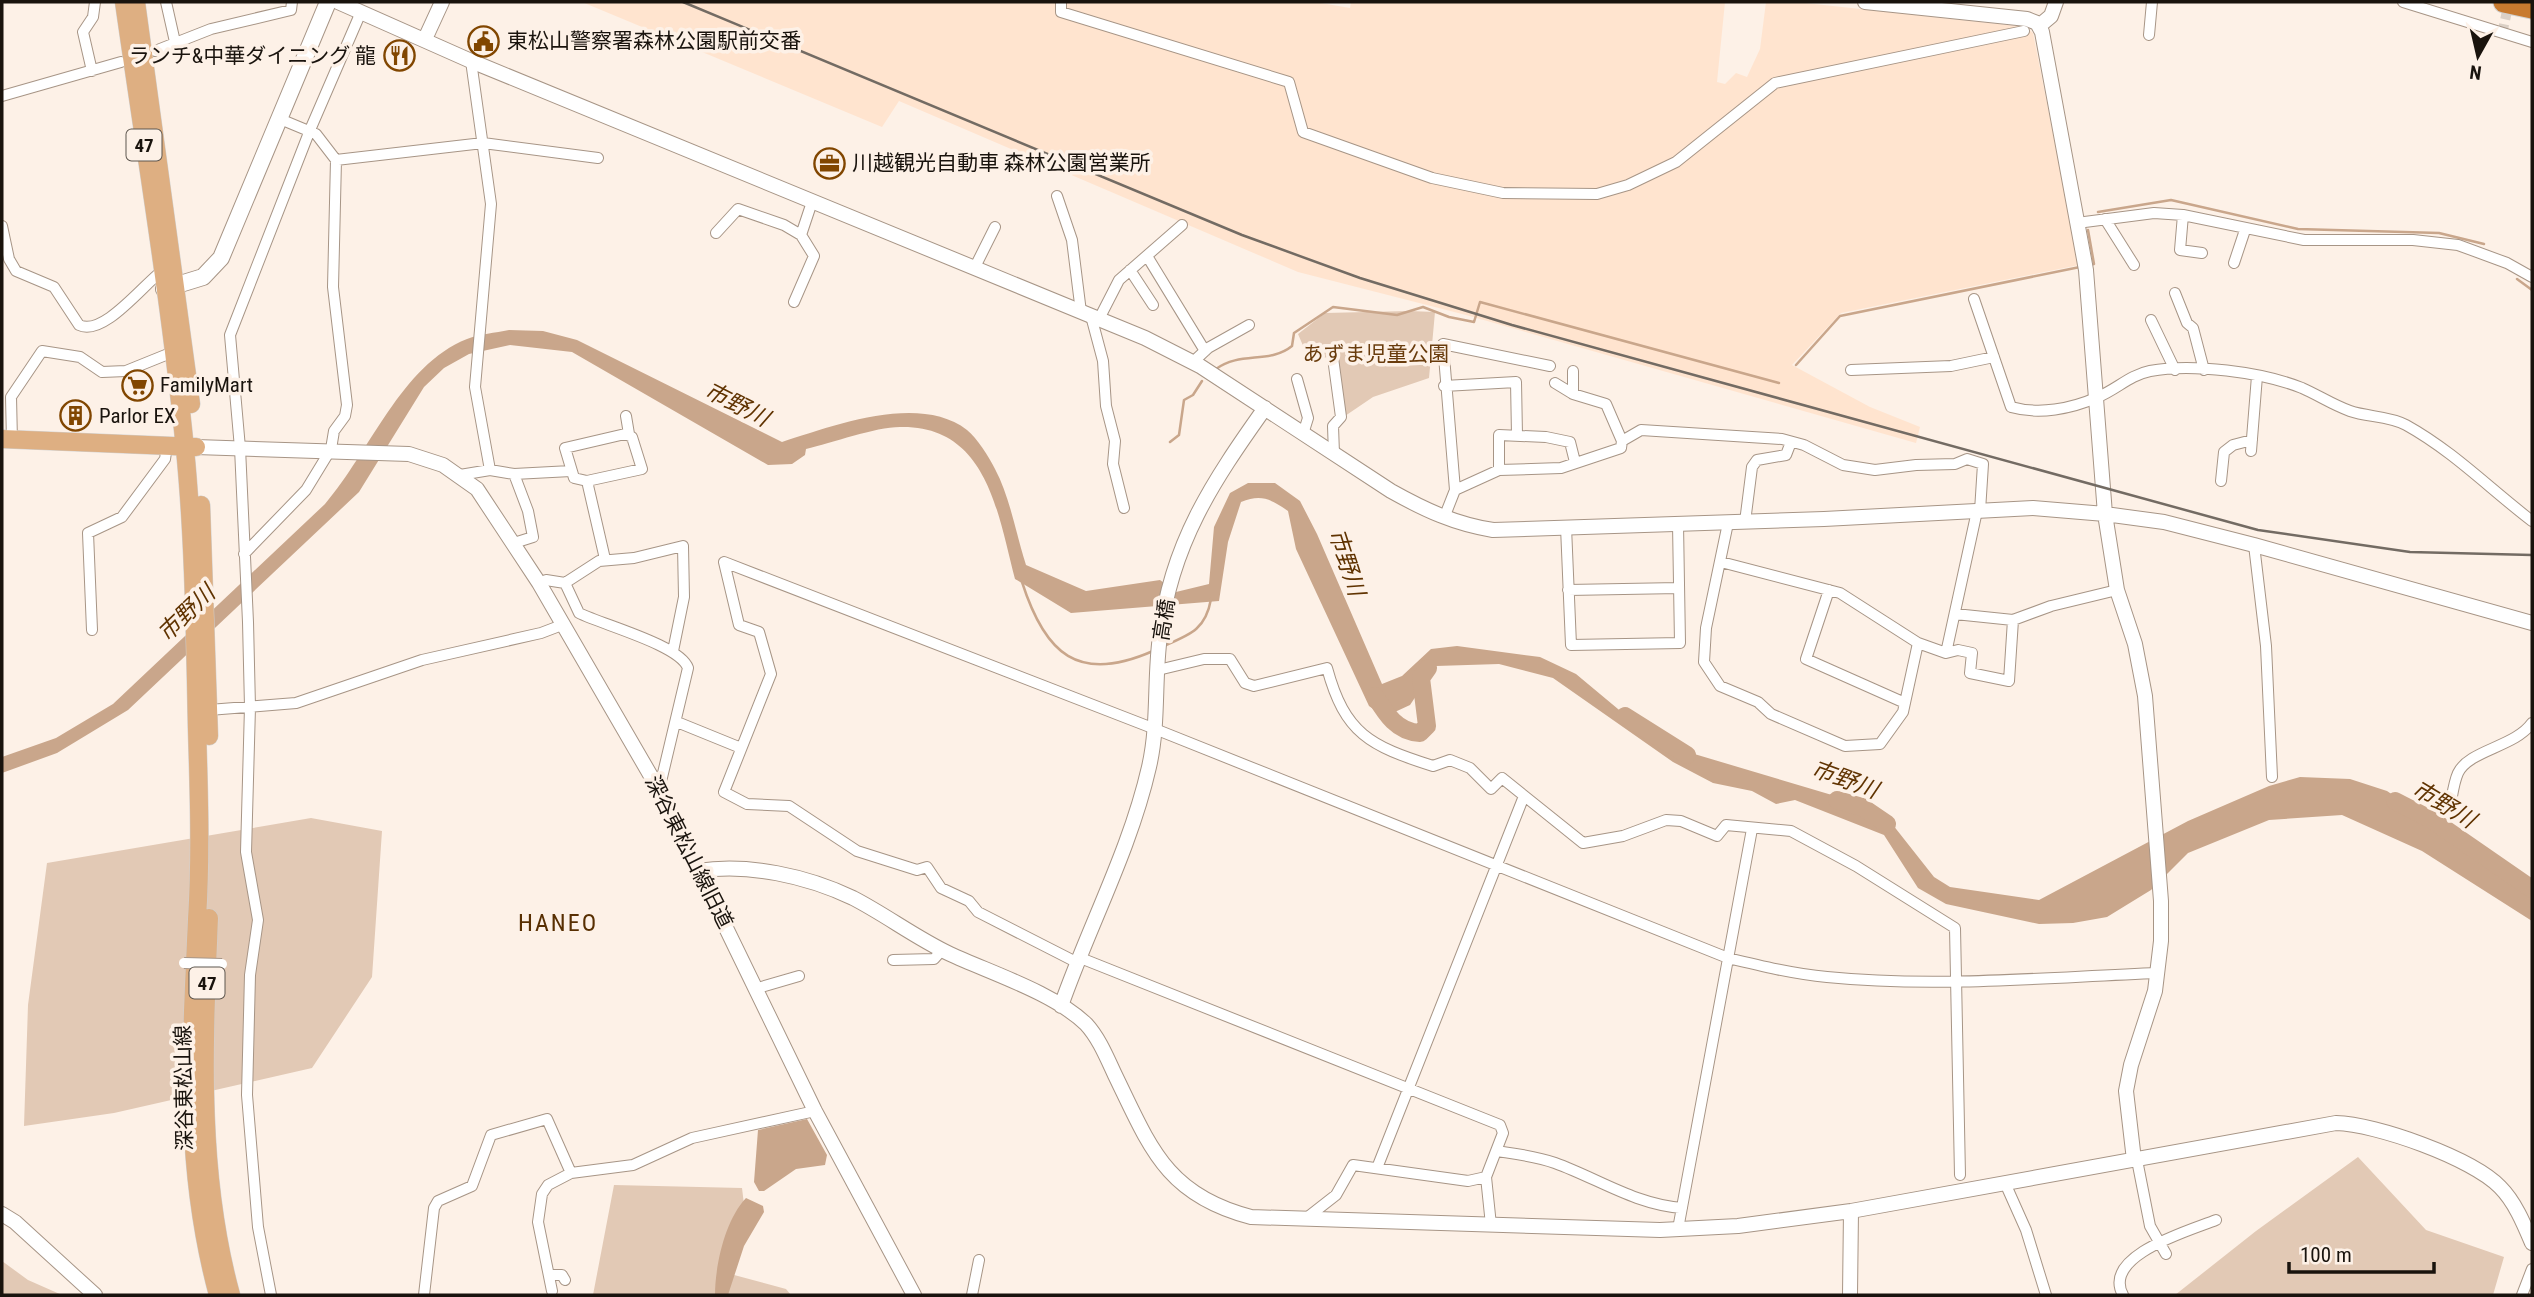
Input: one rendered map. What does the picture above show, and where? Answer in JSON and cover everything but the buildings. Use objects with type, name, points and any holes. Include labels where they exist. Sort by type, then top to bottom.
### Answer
[{"type":"highway","points":[[2504,2],[2532,8]]},
{"type":"main road","name":"47","points":[[124,2],[168,282],[199,596],[202,671]]},
{"type":"main road","name":"47","points":[[136,2],[168,282],[183,447]]},
{"type":"main road","points":[[168,282],[203,277],[221,258],[328,2]]},
{"type":"main road","points":[[7,440],[183,447]]},
{"type":"main road","name":"深谷東松山線","points":[[202,671],[209,709],[205,1130],[214,1214],[231,1295]]},
{"type":"main road","name":"深谷東松山線","points":[[202,671],[198,915],[190,1071],[191,1143],[207,1250],[218,1295]]},
{"type":"street","points":[[92,71],[83,32],[93,17],[95,2]]},
{"type":"street","points":[[166,2],[175,42]]},
{"type":"street","points":[[155,51],[250,17],[291,10],[292,2]]},
{"type":"street","points":[[338,2],[471,61],[1145,338],[1193,362],[1391,491],[1444,518],[1493,530],[1728,523],[2033,508],[2105,514],[2164,522],[2532,623]]},
{"type":"street","points":[[425,39],[442,2]]},
{"type":"street","points":[[1061,2],[1061,12],[1289,82],[1303,132],[1432,178],[1503,193],[1556,196],[1597,194],[1628,185],[1676,162],[1775,83],[2024,31]]},
{"type":"street","points":[[1865,2],[2027,19],[2039,26],[2085,266],[2098,397],[2105,514],[2117,590],[2135,644],[2145,696],[2160,894],[2158,972],[2126,1091],[2147,1217],[2166,1254]]},
{"type":"street","points":[[2039,26],[2050,16],[2056,2]]},
{"type":"street","points":[[2150,35],[2152,2]]},
{"type":"street","points":[[2403,2],[2532,42]]},
{"type":"street","points":[[271,1295],[258,1227],[247,1095],[250,975],[258,920],[246,852],[250,706],[248,622],[240,448],[230,335],[310,130],[361,12]]},
{"type":"street","points":[[471,61],[491,204],[475,387],[490,470]]},
{"type":"street","points":[[2,96],[121,62]]},
{"type":"street","points":[[244,554],[306,490],[336,450],[334,431],[345,416],[347,405],[333,287],[336,160],[310,130],[280,119]]},
{"type":"street","points":[[336,160],[483,144],[598,158]]},
{"type":"street","points":[[1057,196],[1072,240],[1103,361],[1106,406],[1115,441],[1113,464],[1124,508]]},
{"type":"street","points":[[801,235],[812,202]]},
{"type":"street","points":[[716,233],[738,209],[784,225],[801,235],[814,256],[794,302]]},
{"type":"street","points":[[2077,223],[2154,213],[2183,215],[2245,230],[2304,240],[2413,240],[2458,245],[2507,263],[2532,277]]},
{"type":"street","points":[[2183,215],[2180,250],[2202,254]]},
{"type":"street","points":[[2105,219],[2134,265]]},
{"type":"street","points":[[1090,316],[1119,280],[1182,225]]},
{"type":"street","points":[[2,226],[9,259],[16,271],[54,287],[79,325],[85,328],[100,326],[168,282]]},
{"type":"street","points":[[975,269],[995,226]]},
{"type":"street","points":[[2234,263],[2245,230]]},
{"type":"street","points":[[1147,256],[1205,351]]},
{"type":"street","points":[[1130,270],[1153,305]]},
{"type":"street","points":[[2175,293],[2187,323],[2193,328],[2204,370]]},
{"type":"street","points":[[1974,299],[2011,407],[2030,412],[2062,408],[2098,397],[2136,374],[2204,370],[2257,376],[2300,387],[2358,414],[2403,423],[2461,460],[2532,521]]},
{"type":"street","points":[[2151,320],[2175,370]]},
{"type":"street","points":[[1193,362],[1205,351],[1249,325]]},
{"type":"street","points":[[1444,518],[1455,490],[1444,386],[1443,344],[1550,366]]},
{"type":"street","points":[[7,440],[11,397],[42,351],[80,357],[102,372],[126,371],[173,352]]},
{"type":"street","points":[[1850,370],[1951,366],[1994,357]]},
{"type":"street","points":[[1333,358],[1340,417],[1333,426],[1334,454]]},
{"type":"street","points":[[1573,371],[1573,394]]},
{"type":"street","points":[[2221,481],[2224,452],[2233,445],[2251,445],[2257,376]]},
{"type":"street","points":[[1297,379],[1308,418],[1304,434]]},
{"type":"street","points":[[1444,386],[1516,382],[1517,435]]},
{"type":"street","points":[[1455,490],[1499,470],[1540,471],[1561,468],[1621,448],[1622,441],[1606,404],[1573,394],[1555,383]]},
{"type":"street","name":"高橋","points":[[1061,1006],[1142,793],[1155,729],[1162,619],[1173,570],[1196,513],[1216,477],[1265,408]]},
{"type":"street","points":[[626,416],[629,434],[642,469],[587,481],[574,478],[565,448],[629,434]]},
{"type":"street","points":[[1622,441],[1641,430],[1791,442],[1843,466],[1875,470],[1916,464],[1955,464],[1967,460],[1983,464],[1978,511],[1947,653]]},
{"type":"street","points":[[1499,470],[1499,435],[1570,442],[1575,462]]},
{"type":"street","points":[[1745,522],[1752,467],[1757,460],[1786,456],[1791,442]]},
{"type":"street","points":[[92,630],[88,533],[122,517],[165,459],[183,447],[336,450]]},
{"type":"street","name":"深谷東松山線旧道","points":[[336,450],[409,454],[443,465],[477,489],[514,543],[659,790],[758,988],[815,1111],[914,1295]]},
{"type":"street","points":[[460,475],[490,470],[514,474],[571,471]]},
{"type":"street","points":[[514,474],[528,511],[533,537],[514,543]]},
{"type":"street","points":[[587,481],[605,559]]},
{"type":"street","points":[[1728,523],[1706,628],[1704,662],[1720,686],[1758,702],[1771,714],[1845,746],[1880,744],[1903,712],[1918,643]]},
{"type":"street","points":[[1566,527],[1571,645],[1680,643],[1678,524]]},
{"type":"street","points":[[2254,545],[2266,646],[2272,778]]},
{"type":"street","points":[[539,583],[546,580],[565,583],[585,568],[605,559],[634,558],[683,546],[684,597],[673,651]]},
{"type":"street","points":[[1491,1225],[1486,1177],[1503,1133],[1500,1125],[1077,960],[978,912],[969,901],[941,888],[927,867],[917,870],[857,850],[789,806],[747,804],[724,792],[771,674],[759,632],[739,625],[724,562],[1155,729],[1497,868],[1728,958],[1827,977],[1957,981],[2158,972]]},
{"type":"street","points":[[1721,562],[1829,590],[1855,600],[1918,643],[1947,653],[1958,650],[1972,653],[1970,673],[2009,681],[2012,620]]},
{"type":"street","points":[[565,583],[579,612],[673,651],[688,668],[659,790]]},
{"type":"street","points":[[1569,590],[1679,588]]},
{"type":"street","points":[[1829,590],[1806,659],[1905,703]]},
{"type":"street","points":[[1955,614],[2012,620],[2051,606],[2117,590]]},
{"type":"street","points":[[209,709],[296,703],[422,660],[541,633],[579,612]]},
{"type":"street","points":[[1158,670],[1204,659],[1230,659],[1245,683],[1254,686],[1327,667],[1337,701],[1351,724],[1366,739],[1433,766],[1450,760],[1470,768],[1491,789],[1502,778],[1583,844],[1623,836],[1666,820],[1681,821],[1717,836],[1726,825],[1791,831],[1856,866],[1955,928],[1960,1175]]},
{"type":"street","points":[[677,722],[741,748]]},
{"type":"street","points":[[2449,811],[2459,773],[2466,763],[2525,733],[2532,723]]},
{"type":"street","points":[[1377,1168],[1524,796]]},
{"type":"street","points":[[1678,1229],[1752,829]]},
{"type":"street","points":[[698,871],[718,868],[750,870],[827,887],[864,904],[942,950],[1061,1006],[1087,1025],[1154,1154],[1184,1186],[1233,1213],[1251,1217],[1678,1229],[1801,1220],[2336,1123],[2374,1127],[2468,1165],[2491,1180],[2512,1203],[2532,1243]]},
{"type":"street","points":[[893,960],[934,959],[942,950]]},
{"type":"street","points":[[184,963],[222,964]]},
{"type":"street","points":[[758,988],[799,976]]},
{"type":"street","points":[[552,1291],[539,1229],[541,1200],[548,1185],[571,1173],[633,1165],[692,1138],[815,1111]]},
{"type":"street","points":[[424,1295],[434,1208],[438,1201],[472,1186],[491,1135],[547,1119],[571,1173]]},
{"type":"street","points":[[1496,1151],[1555,1163],[1653,1206],[1682,1208]]},
{"type":"street","points":[[1304,1220],[1336,1195],[1353,1165],[1468,1181],[1486,1177]]},
{"type":"street","points":[[2005,1183],[2026,1230],[2046,1295]]},
{"type":"street","points":[[1850,1295],[1851,1211]]},
{"type":"street","points":[[2,1214],[15,1222],[95,1295]]},
{"type":"street","points":[[2123,1295],[2119,1286],[2129,1263],[2138,1253],[2216,1220]]},
{"type":"street","points":[[972,1295],[979,1261]]},
{"type":"street","points":[[2522,1295],[2532,1269]]},
{"type":"street","points":[[549,1275],[562,1275],[565,1280]]},
{"type":"shaded area","points":[[582,2],[1315,2],[1350,8],[1351,2],[1725,2],[1717,82],[1725,84],[1736,73],[1747,77],[1760,49],[1766,2],[1796,2],[2026,27],[2033,33],[2079,265],[1841,313],[1792,365],[1870,407],[1920,427],[1916,443],[1466,315],[1298,272],[899,101],[882,127]]},
{"type":"shaded area","points":[[509,330],[543,331],[577,340],[782,442],[850,421],[876,416],[925,414],[947,419],[971,433],[992,464],[1005,491],[1026,565],[1086,591],[1160,580],[1176,592],[1209,584],[1214,527],[1230,493],[1248,483],[1275,483],[1300,501],[1382,684],[1402,676],[1431,649],[1457,646],[1540,657],[1576,674],[1654,739],[1691,753],[1842,798],[1889,820],[1934,877],[1950,887],[2039,900],[2188,821],[2269,786],[2300,777],[2350,779],[2387,791],[2532,889],[2532,921],[2422,851],[2342,815],[2269,820],[2188,853],[2151,890],[2107,917],[2073,923],[2039,924],[1946,904],[1918,888],[1884,835],[1795,800],[1776,804],[1752,791],[1713,783],[1673,762],[1553,678],[1499,664],[1436,666],[1410,705],[1384,717],[1369,706],[1296,549],[1288,511],[1271,501],[1254,498],[1241,502],[1228,542],[1219,601],[1071,613],[1015,579],[1002,528],[984,478],[971,457],[953,441],[930,430],[900,427],[866,432],[806,449],[805,455],[792,464],[768,465],[572,352],[510,345],[469,354],[444,368],[424,387],[359,492],[128,710],[57,753],[2,773],[2,757],[56,738],[113,704],[325,504],[388,412],[423,368],[444,351],[467,339]]},
{"type":"shaded area","points":[[807,1119],[827,1155],[825,1165],[796,1169],[764,1191],[759,1191],[754,1182],[758,1130]]},
{"type":"shaded area","points":[[746,1198],[763,1206],[764,1212],[744,1246],[728,1295],[715,1295],[717,1271],[727,1231],[732,1218]]},
{"type":"green space","name":"あずま児童公園","points":[[1435,312],[1429,378],[1373,397],[1345,416],[1334,355],[1310,362],[1298,334],[1325,313]]},
{"type":"green space","points":[[311,818],[382,831],[372,977],[312,1068],[114,1113],[24,1126],[28,1005],[47,863]]},
{"type":"green space","points":[[2358,1157],[2426,1230],[2504,1257],[2493,1295],[2175,1295],[2256,1231]]},
{"type":"green space","points":[[614,1185],[742,1188],[746,1221],[723,1272],[786,1289],[791,1295],[593,1295]]},
{"type":"green space","points":[[2,1261],[28,1280],[62,1295],[2,1295]]},
{"type":"waterway","points":[[2098,212],[2171,200],[2298,229],[2439,233],[2484,244]]},
{"type":"waterway","points":[[2088,230],[2094,264],[2090,265]]},
{"type":"waterway","points":[[1796,365],[1840,316],[2080,267]]},
{"type":"waterway","points":[[2517,279],[2532,290]]},
{"type":"waterway","points":[[1216,369],[1235,360],[1274,355],[1283,351],[1292,346],[1294,333],[1333,307],[1397,315],[1423,307],[1449,317],[1474,322],[1480,302],[1779,383]]},
{"type":"waterway","points":[[1170,442],[1179,435],[1184,400],[1193,395],[1202,381]]},
{"type":"waterway","points":[[1022,582],[1042,628],[1068,656],[1085,663],[1104,664],[1153,651]]},
{"type":"waterway","points":[[1166,645],[1196,629],[1206,617],[1211,599]]},
{"type":"waterway","name":"市野川","points":[[1375,696],[1399,726],[1420,733],[1427,726],[1421,678],[1428,668]]},
{"type":"waterway","name":"市野川","points":[[1625,716],[1687,755]]},
{"type":"waterway","name":"市野川","points":[[1837,800],[1862,807],[1887,824]]},
{"type":"waterway","name":"市野川","points":[[2395,801],[2432,820],[2532,889]]},
{"type":"tunnel","points":[[2502,34],[2509,2]]},
{"type":"railway","points":[[683,2],[1242,235],[1360,278],[1512,325],[2258,530],[2410,552],[2532,555]]},
{"type":"place","name":"東松山警察署森林公園駅前交番","points":[[484,41]]},
{"type":"place","name":"ランチ&中華ダイニング 龍","points":[[399,56]]},
{"type":"place","name":"川越観光自動車 森林公園営業所","points":[[829,163]]},
{"type":"place","name":"FamilyMart","points":[[137,385]]},
{"type":"place","name":"Parlor EX","points":[[76,416]]},
{"type":"district","name":"HANEO","points":[[558,923]]}]
